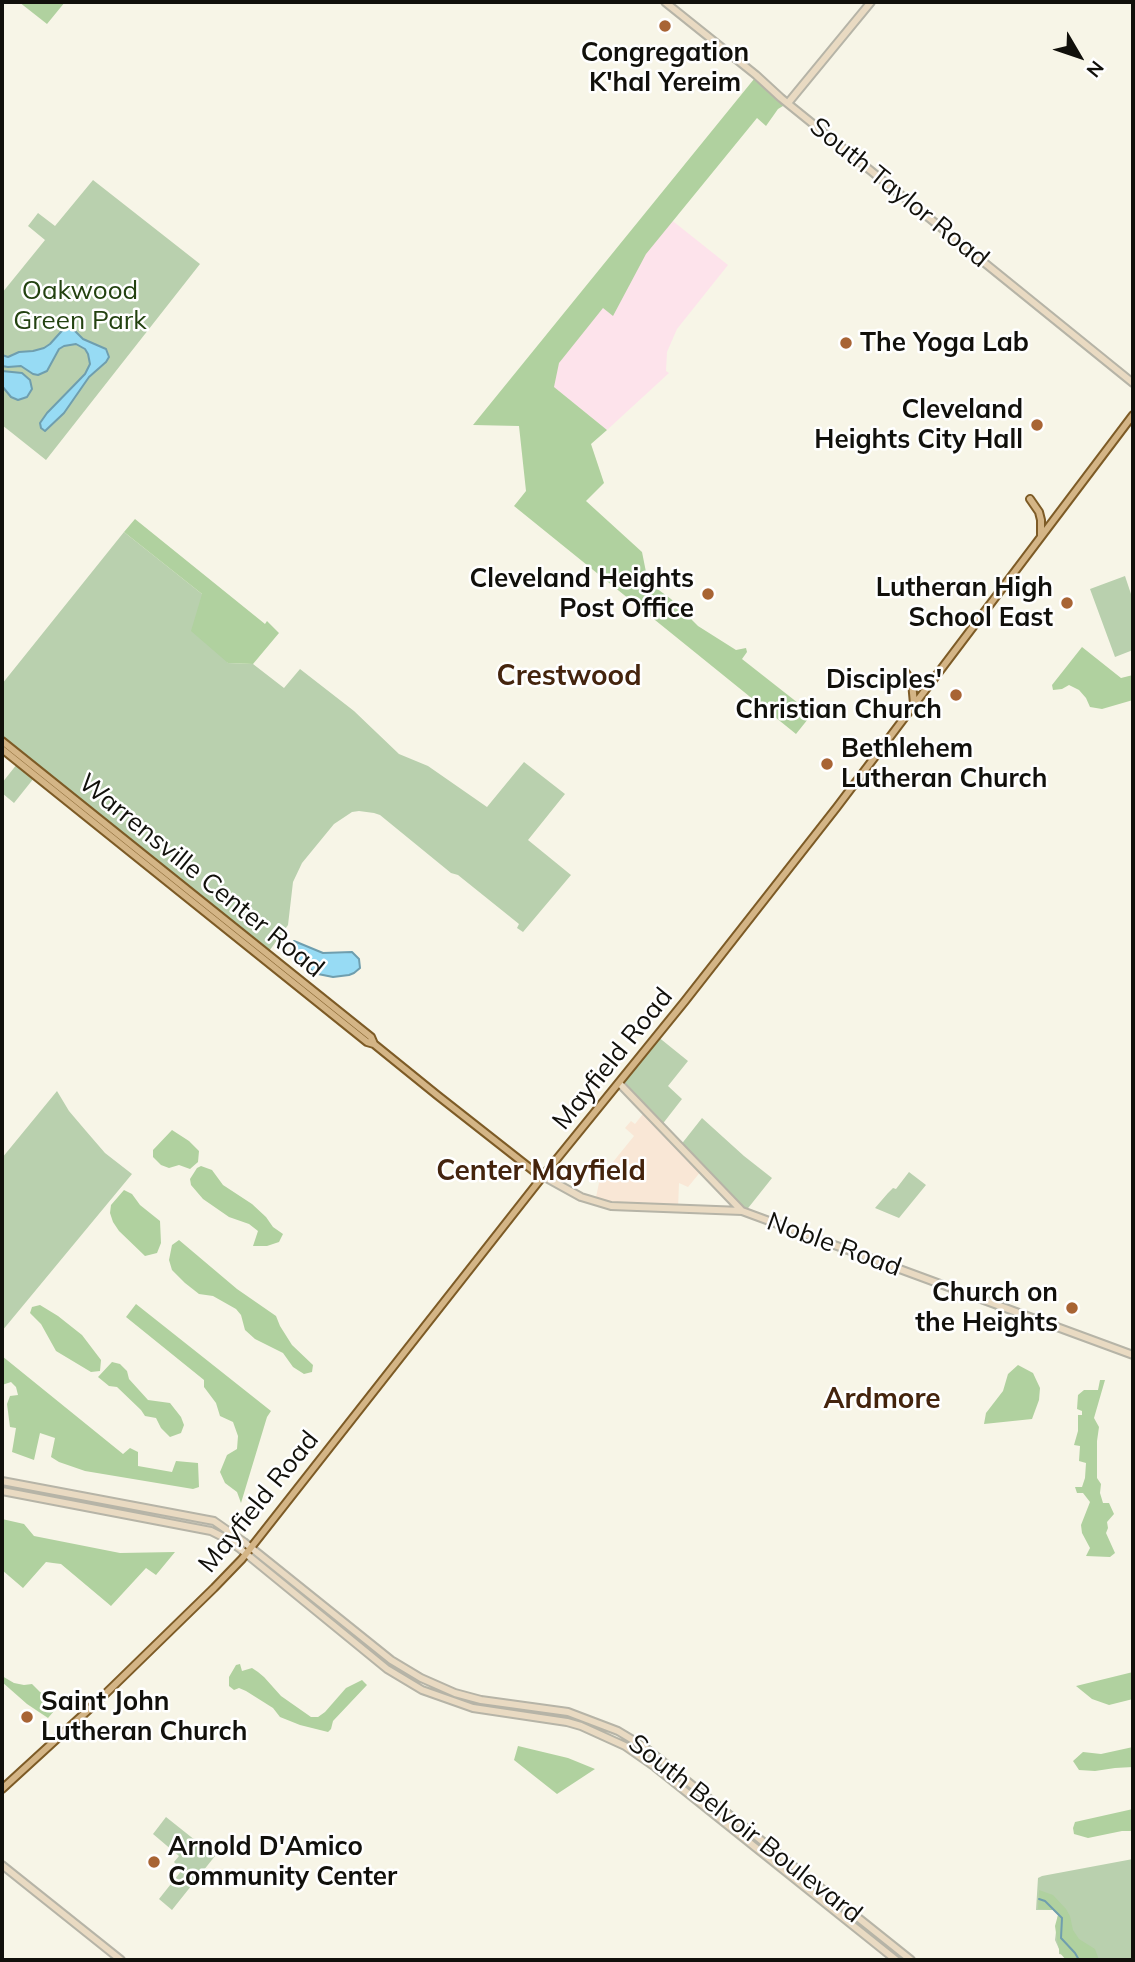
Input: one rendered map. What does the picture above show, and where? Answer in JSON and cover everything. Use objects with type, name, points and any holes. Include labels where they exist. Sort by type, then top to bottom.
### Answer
[{"type":"main road","name":"Mayfield Road","points":[[2,1789],[100,1699],[214,1588],[248,1551],[542,1176],[837,807],[1133,415]]},
{"type":"main road","points":[[1030,499],[1039,512],[1041,537]]},
{"type":"main road","points":[[906,673],[912,682],[914,704]]},
{"type":"main road","name":"Warrensville Center Road","points":[[2,741],[371,1037],[374,1044]]},
{"type":"main road","name":"Warrensville Center Road","points":[[2,749],[367,1042],[374,1044],[542,1176]]},
{"type":"street","name":"South Taylor Road","points":[[665,2],[1133,383]]},
{"type":"street","points":[[788,103],[870,2]]},
{"type":"street","name":"Noble Road","points":[[619,1083],[742,1211],[1133,1355]]},
{"type":"street","name":"Warrensville Center Road","points":[[542,1176],[581,1197],[611,1206],[742,1211]]},
{"type":"street","points":[[718,1210],[725,1205],[726,1195]]},
{"type":"street","name":"South Belvoir Boulevard","points":[[2,1481],[214,1521],[387,1669],[422,1690],[473,1709],[567,1722],[625,1746],[655,1767],[896,1960]]},
{"type":"street","name":"South Belvoir Boulevard","points":[[2,1491],[211,1531],[248,1551],[382,1653],[421,1678],[455,1693],[481,1700],[568,1712],[590,1719],[632,1739],[911,1960]]},
{"type":"street","points":[[2,1866],[121,1960]]},
{"type":"shaded area","points":[[664,214],[728,265],[677,329],[667,352],[666,371],[669,373],[607,430],[535,372]]},
{"type":"shaded area","points":[[646,1110],[702,1170],[688,1187],[679,1183],[678,1209],[595,1202],[600,1178],[634,1136],[625,1128],[631,1121],[635,1124]]},
{"type":"green space","points":[[19,2],[65,2],[47,24]]},
{"type":"green space","points":[[756,75],[788,103],[778,109],[766,126],[757,118],[646,254],[613,316],[603,308],[559,363],[554,387],[607,430],[591,444],[604,483],[586,501],[642,552],[648,582],[671,599],[698,626],[736,650],[746,648],[747,652],[742,659],[812,714],[796,734],[514,506],[526,491],[519,426],[473,425]]},
{"type":"green space","name":"Oakwood Green Park","points":[[93,180],[200,264],[46,460],[2,425],[2,293],[45,240],[28,226],[38,213],[55,226]]},
{"type":"green space","points":[[135,519],[279,633],[253,664],[228,663],[191,631],[202,594],[124,532]]},
{"type":"green space","points":[[124,532],[202,594],[228,663],[253,664],[284,688],[300,669],[354,711],[399,754],[428,766],[487,807],[524,762],[565,794],[528,840],[571,875],[523,932],[517,928],[519,924],[380,815],[359,811],[352,812],[334,824],[302,863],[293,882],[288,925],[267,954],[2,741],[2,684]]},
{"type":"green space","points":[[1125,576],[1133,600],[1133,650],[1115,657],[1090,589]]},
{"type":"green space","points":[[1082,647],[1121,678],[1133,675],[1133,700],[1102,709],[1090,707],[1079,690],[1069,685],[1053,690],[1052,685]]},
{"type":"green space","points":[[17,764],[34,778],[14,803],[2,793],[2,783]]},
{"type":"green space","points":[[657,1036],[688,1061],[668,1086],[682,1099],[661,1126],[619,1083]]},
{"type":"green space","points":[[57,1091],[69,1111],[105,1153],[132,1174],[2,1331],[2,1158]]},
{"type":"green space","points":[[702,1118],[772,1178],[745,1212],[680,1146]]},
{"type":"green space","points":[[172,1130],[199,1151],[198,1162],[190,1169],[179,1165],[169,1168],[153,1157],[153,1150]]},
{"type":"green space","points":[[201,1166],[212,1170],[223,1185],[266,1217],[273,1227],[283,1234],[279,1242],[267,1246],[253,1246],[258,1231],[249,1224],[229,1217],[203,1199],[191,1185],[190,1179]]},
{"type":"green space","points":[[909,1172],[926,1185],[899,1218],[875,1208],[893,1188],[896,1189]]},
{"type":"green space","points":[[124,1190],[132,1194],[140,1205],[160,1221],[161,1243],[157,1253],[145,1256],[113,1222],[111,1205]]},
{"type":"green space","points":[[179,1240],[237,1289],[276,1316],[292,1345],[313,1365],[312,1372],[304,1374],[293,1367],[283,1353],[255,1339],[245,1330],[241,1315],[236,1309],[213,1296],[199,1294],[185,1283],[172,1270],[169,1260],[172,1245]]},
{"type":"green space","points":[[136,1304],[271,1411],[241,1503],[237,1492],[225,1483],[220,1472],[227,1455],[237,1449],[238,1436],[233,1422],[220,1416],[216,1403],[204,1387],[204,1380],[126,1317]]},
{"type":"green space","points":[[40,1305],[82,1335],[101,1360],[100,1371],[91,1372],[56,1351],[41,1324],[30,1313],[32,1307]]},
{"type":"green space","points":[[2,1356],[123,1454],[130,1448],[138,1452],[138,1466],[172,1472],[176,1461],[198,1463],[199,1487],[193,1489],[85,1471],[51,1457],[55,1438],[40,1433],[34,1460],[12,1452],[16,1428],[10,1427],[7,1404],[10,1396],[18,1395],[11,1382],[2,1385]]},
{"type":"green space","points":[[112,1362],[120,1364],[127,1371],[129,1379],[148,1400],[170,1403],[184,1425],[181,1433],[170,1437],[156,1418],[145,1416],[117,1387],[109,1386],[98,1377]]},
{"type":"green space","points":[[1018,1365],[1033,1373],[1040,1388],[1032,1419],[984,1424],[986,1413],[1003,1391],[1008,1374]]},
{"type":"green space","points":[[1100,1380],[1105,1380],[1094,1418],[1099,1427],[1097,1478],[1101,1484],[1103,1503],[1109,1503],[1114,1514],[1107,1522],[1106,1533],[1115,1553],[1110,1557],[1086,1556],[1090,1548],[1081,1525],[1090,1502],[1083,1493],[1077,1493],[1075,1487],[1082,1487],[1086,1463],[1079,1461],[1080,1446],[1074,1445],[1078,1431],[1078,1415],[1082,1415],[1082,1411],[1077,1409],[1078,1395],[1084,1390],[1098,1390]]},
{"type":"green space","points":[[2,1519],[24,1524],[34,1536],[120,1553],[175,1552],[156,1575],[146,1568],[111,1606],[61,1564],[46,1562],[23,1588],[2,1570]]},
{"type":"green space","points":[[240,1664],[242,1671],[252,1668],[281,1696],[311,1717],[318,1717],[325,1712],[346,1688],[362,1680],[367,1685],[333,1721],[328,1732],[280,1717],[273,1708],[246,1691],[239,1688],[234,1690],[229,1686],[229,1677],[236,1665]]},
{"type":"green space","points":[[1133,1672],[1133,1699],[1109,1705],[1092,1699],[1076,1686]]},
{"type":"green space","points":[[2,1676],[14,1683],[32,1684],[49,1696],[44,1703],[54,1711],[48,1718],[27,1704],[2,1682]]},
{"type":"green space","points":[[518,1746],[568,1758],[595,1769],[557,1794],[514,1760]]},
{"type":"green space","points":[[1133,1747],[1133,1767],[1079,1770],[1073,1761],[1083,1752],[1101,1754]]},
{"type":"green space","points":[[1133,1809],[1133,1831],[1088,1838],[1074,1834],[1075,1822]]},
{"type":"green space","points":[[166,1817],[215,1856],[172,1910],[159,1899],[182,1870],[174,1862],[179,1856],[153,1834]]},
{"type":"green space","points":[[1133,1859],[1133,1960],[1068,1960],[1065,1955],[1059,1954],[1055,1940],[1058,1915],[1053,1910],[1036,1910],[1038,1878]]},
{"type":"green space","points":[[1039,1890],[1053,1895],[1066,1909],[1073,1930],[1079,1939],[1095,1949],[1099,1960],[1066,1960],[1060,1953],[1055,1926],[1058,1915],[1053,1910],[1038,1909]]},
{"type":"water","points":[[68,324],[83,339],[106,349],[109,357],[89,377],[64,413],[45,431],[40,423],[85,374],[90,364],[88,354],[76,344],[64,346],[59,349],[47,371],[38,375],[21,366],[2,366],[2,355],[8,357],[19,352],[44,348]]},
{"type":"water","points":[[2,371],[22,373],[30,380],[32,389],[27,397],[18,400],[11,397],[2,386]]},
{"type":"water","points":[[294,941],[323,953],[352,952],[359,959],[360,968],[349,975],[333,977],[318,974],[302,964],[291,951]]},
{"type":"waterway","points":[[1039,1899],[1045,1901],[1062,1918],[1061,1938],[1079,1960]]},
{"type":"place","name":"Congregation K'hal Yereim","points":[[665,26]]},
{"type":"place","name":"The Yoga Lab","points":[[846,343]]},
{"type":"place","name":"Cleveland Heights City Hall","points":[[1037,425]]},
{"type":"place","name":"Cleveland Heights Post Office","points":[[708,594]]},
{"type":"place","name":"Lutheran High School East","points":[[1067,603]]},
{"type":"place","name":"Disciples' Christian Church","points":[[956,695]]},
{"type":"place","name":"Bethlehem Lutheran Church","points":[[827,764]]},
{"type":"place","name":"Church on the Heights","points":[[1072,1308]]},
{"type":"place","name":"Saint John Lutheran Church","points":[[27,1717]]},
{"type":"place","name":"Arnold D'Amico Community Center","points":[[154,1862]]},
{"type":"district","name":"Crestwood","points":[[569,677]]},
{"type":"district","name":"Center Mayfield","points":[[541,1172]]},
{"type":"district","name":"Ardmore","points":[[882,1400]]}]
